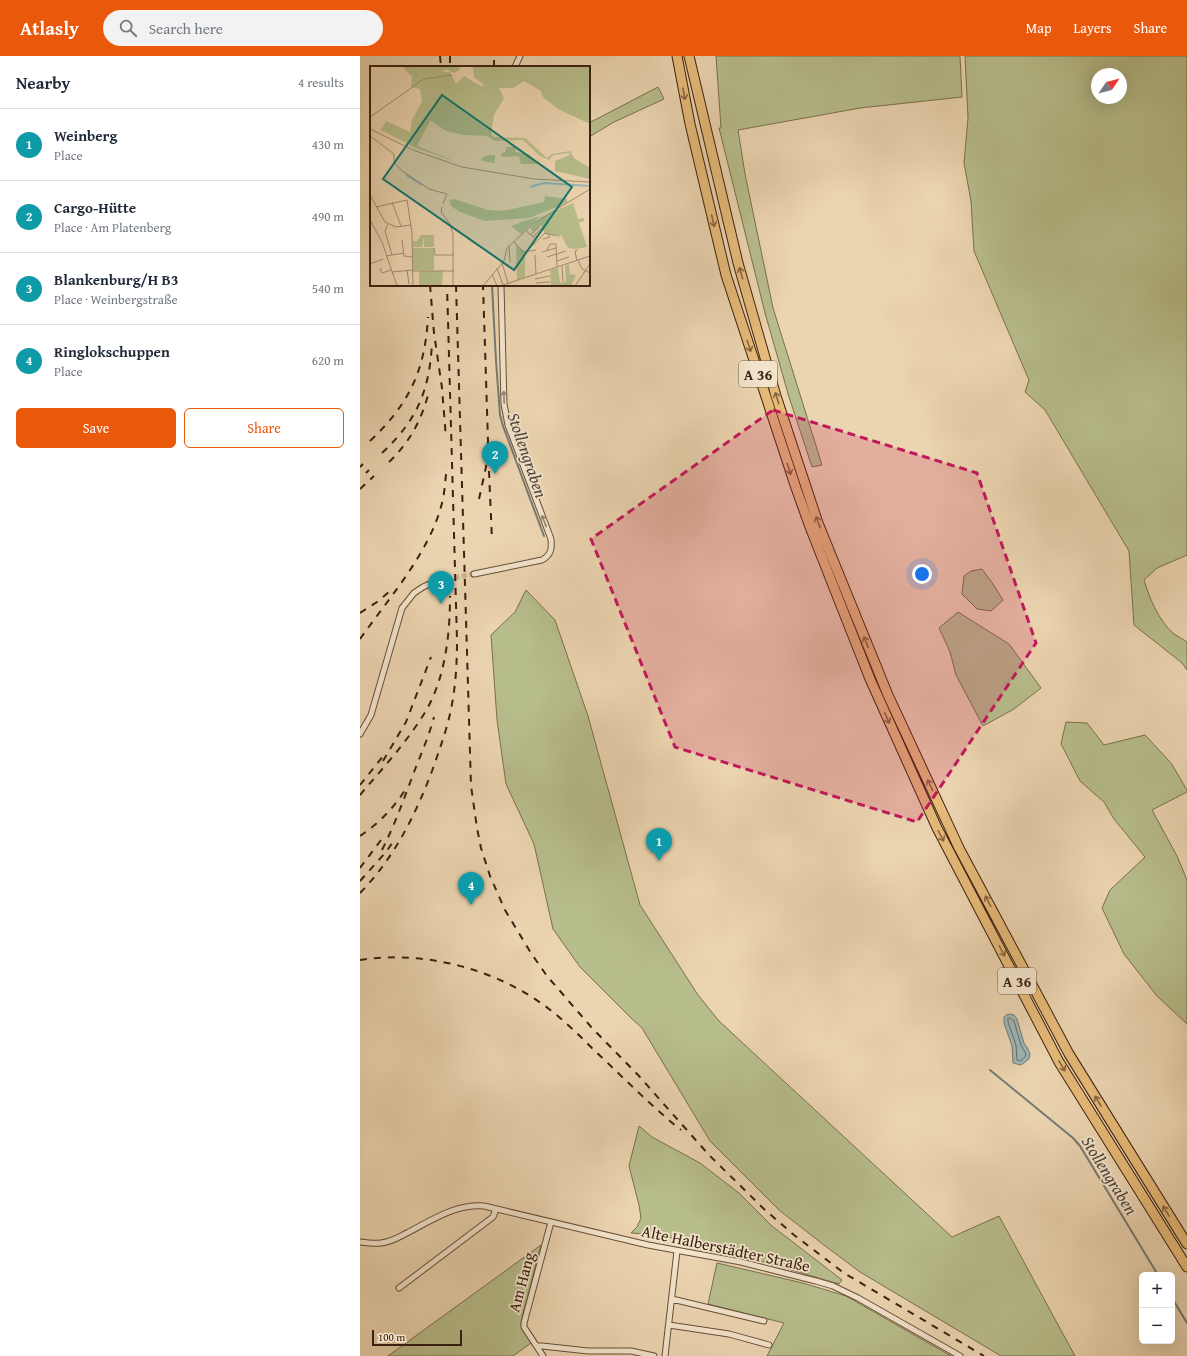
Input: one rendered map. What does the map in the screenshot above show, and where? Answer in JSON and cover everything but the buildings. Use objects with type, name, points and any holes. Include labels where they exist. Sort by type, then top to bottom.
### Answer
[{"type":"highway","name":"A 36","points":[[677,56],[690,124],[726,275],[802,507],[870,679],[937,828],[1059,1062],[1187,1267]]},
{"type":"highway","name":"A 36","points":[[689,56],[736,256],[776,396],[818,522],[888,695],[959,848],[1069,1054],[1187,1244]]},
{"type":"street","points":[[515,66],[520,56]]},
{"type":"street","points":[[474,574],[542,560],[551,552],[551,539],[508,425],[504,404],[501,286]]},
{"type":"street","points":[[360,734],[371,715],[402,608],[414,593],[423,587],[432,582],[447,579]]},
{"type":"street","name":"Alte Halberstädter Straße","points":[[360,1242],[372,1244],[393,1240],[448,1211],[462,1207],[475,1206],[496,1209],[677,1251],[766,1267],[808,1278],[833,1286],[884,1312],[960,1356]]},
{"type":"street","points":[[399,1288],[492,1217],[496,1209]]},
{"type":"street","name":"Am Hang","points":[[543,1356],[524,1327],[524,1323],[551,1222]]},
{"type":"street","points":[[665,1356],[677,1251]]},
{"type":"street","points":[[672,1299],[764,1321]]},
{"type":"street","points":[[669,1325],[729,1334],[769,1345]]},
{"type":"street","points":[[537,1346],[588,1351],[631,1352],[654,1356]]},
{"type":"highlighted area","points":[[773,410],[977,473],[1036,643],[917,822],[675,747],[591,539]]},
{"type":"green space","points":[[716,56],[960,56],[962,97],[860,108],[738,130],[745,174],[773,308],[822,465],[812,467],[789,397],[765,313],[719,128],[721,128]]},
{"type":"green space","points":[[965,56],[1187,56],[1187,555],[1157,568],[1144,580],[1152,602],[1163,622],[1174,634],[1187,642],[1187,670],[1182,663],[1134,625],[1129,551],[1045,410],[1025,392],[1029,380],[974,251],[971,201],[964,163],[968,118]]},
{"type":"green space","points":[[658,87],[664,99],[614,122],[590,136],[590,122]]},
{"type":"green space","points":[[982,569],[1003,600],[991,611],[977,609],[962,594],[964,576],[971,571]]},
{"type":"green space","points":[[526,590],[555,620],[588,716],[640,905],[698,995],[719,1021],[952,1237],[999,1216],[1075,1356],[1001,1356],[860,1272],[779,1210],[710,1141],[642,1028],[580,967],[553,929],[534,844],[506,784],[497,720],[491,635],[515,612]]},
{"type":"green space","points":[[958,612],[1009,644],[1041,688],[1014,709],[983,726],[956,675],[950,652],[939,628]]},
{"type":"green space","points":[[1066,722],[1087,723],[1104,745],[1145,735],[1171,763],[1187,790],[1187,792],[1152,810],[1177,856],[1187,880],[1187,1024],[1157,996],[1124,954],[1102,908],[1110,890],[1145,857],[1114,819],[1104,802],[1080,781],[1061,744]]},
{"type":"green space","points":[[639,1126],[652,1137],[700,1163],[739,1193],[772,1226],[842,1280],[839,1284],[768,1263],[660,1235],[631,1233],[637,1227],[641,1218],[629,1166]]},
{"type":"green space","points":[[541,1245],[521,1325],[531,1343],[513,1356],[388,1356]]},
{"type":"green space","points":[[717,1263],[803,1283],[846,1296],[951,1356],[767,1356],[784,1323],[708,1304]]},
{"type":"water","points":[[1011,1014],[1017,1019],[1024,1043],[1030,1054],[1029,1059],[1021,1065],[1013,1063],[1012,1046],[1004,1023],[1004,1017]]},
{"type":"waterway","name":"Stollengraben","points":[[492,286],[500,415],[544,536]]},
{"type":"waterway","name":"Stollengraben","points":[[990,1070],[1073,1138],[1080,1146],[1156,1272]]},
{"type":"waterway","name":"Stollengraben","points":[[1175,1303],[1187,1323]]},
{"type":"tunnel","points":[[447,579],[474,574]]},
{"type":"railway","points":[[440,56],[441,66]]},
{"type":"railway","points":[[450,56],[450,66]]},
{"type":"railway","points":[[494,56],[494,66]]},
{"type":"railway","points":[[430,286],[434,333],[442,388],[446,438]]},
{"type":"railway","points":[[360,893],[383,866],[411,820],[444,738],[453,696],[456,672],[457,640],[447,286]]},
{"type":"railway","points":[[456,286],[471,786],[481,848],[490,876],[505,910],[547,976],[592,1028],[639,1076],[709,1155],[764,1209],[794,1235],[844,1273],[984,1356]]},
{"type":"railway","points":[[479,499],[486,467],[488,441],[483,286]]},
{"type":"railway","points":[[370,441],[384,427],[405,400],[419,370],[423,354],[428,317]]},
{"type":"railway","points":[[382,453],[404,429],[419,404],[428,377],[432,344]]},
{"type":"railway","points":[[389,462],[403,447],[418,423],[428,395]]},
{"type":"railway","points":[[360,467],[363,464]]},
{"type":"railway","points":[[360,639],[396,591],[428,539],[442,503],[447,467]]},
{"type":"railway","points":[[366,473],[369,470]]},
{"type":"railway","points":[[489,471],[492,540]]},
{"type":"railway","points":[[360,489],[374,476]]},
{"type":"railway","points":[[360,613],[390,591]]},
{"type":"railway","points":[[360,795],[410,735],[431,701],[437,687],[445,657],[449,627],[450,596]]},
{"type":"railway","points":[[383,761],[406,722],[431,657]]},
{"type":"railway","points":[[382,850],[399,811],[434,717]]},
{"type":"railway","points":[[360,785],[384,755]]},
{"type":"railway","points":[[360,836],[385,815],[405,790]]},
{"type":"railway","points":[[360,868],[384,836]]},
{"type":"railway","points":[[360,881],[386,852],[395,839]]},
{"type":"railway","points":[[360,960],[410,958],[435,961],[483,973],[507,983],[529,995],[561,1019],[648,1102],[681,1130]]},
{"type":"place","name":"Cargo-Hütte","points":[[495,474]]},
{"type":"place","name":"Blankenburg/H B3","points":[[441,604]]},
{"type":"place","name":"Weinberg","points":[[659,861]]},
{"type":"place","name":"Ringlokschuppen","points":[[471,905]]}]
